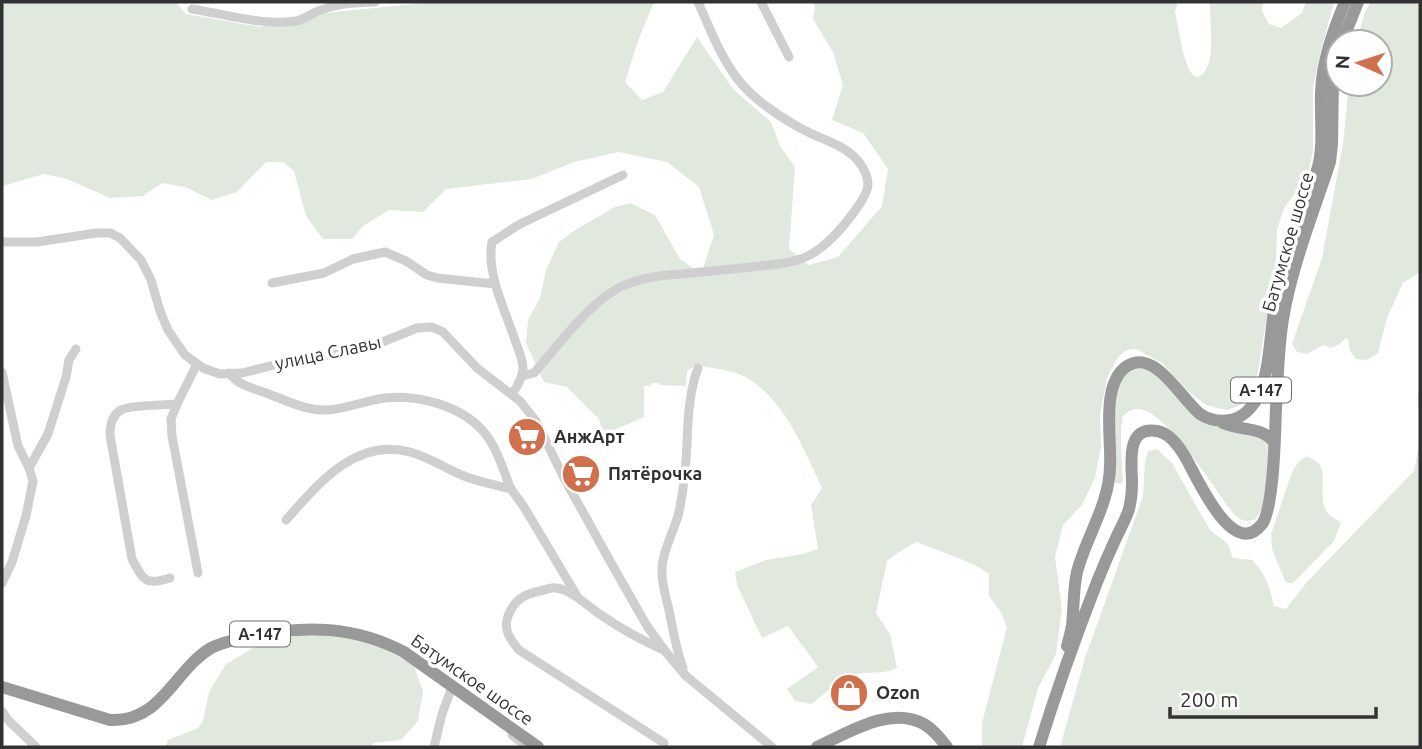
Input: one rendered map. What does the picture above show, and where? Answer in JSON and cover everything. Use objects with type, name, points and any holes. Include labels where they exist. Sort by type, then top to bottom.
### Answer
[{"type":"highway","name":"Батумское шоссе","points":[[1054,701],[1072,625],[1075,583],[1081,559],[1109,481],[1110,403],[1118,374],[1126,366],[1135,363],[1152,366],[1173,384],[1199,413],[1208,419],[1219,421],[1243,415],[1258,398],[1264,379],[1276,301],[1318,166],[1322,130],[1322,79],[1329,45],[1345,2]]},
{"type":"highway","points":[[1348,28],[1358,2]]},
{"type":"highway","name":"Батумское шоссе","points":[[1039,747],[1093,593],[1128,511],[1132,485],[1131,449],[1134,441],[1142,433],[1156,431],[1171,438],[1183,453],[1223,521],[1241,533],[1255,531],[1267,514],[1283,319],[1294,273],[1330,162],[1333,98]]},
{"type":"highway","points":[[1219,421],[1253,429],[1268,435],[1274,442]]},
{"type":"highway","points":[[1075,583],[1082,593],[1093,593]]},
{"type":"highway","name":"Батумское шоссе","points":[[2,687],[110,720],[124,721],[153,707],[192,664],[212,648],[229,641],[272,632],[344,630],[387,643],[404,652],[538,747]]},
{"type":"highway","points":[[817,747],[873,722],[904,718],[924,724],[947,747]]},
{"type":"street","points":[[192,9],[268,22],[283,22],[300,20],[319,10],[340,4],[375,2]]},
{"type":"street","points":[[522,376],[534,373],[590,310],[615,290],[660,275],[791,262],[809,256],[825,244],[866,195],[868,179],[860,163],[840,146],[786,120],[737,79],[711,33],[698,2]]},
{"type":"street","points":[[761,2],[789,57]]},
{"type":"street","points":[[512,394],[522,376],[523,367],[495,284],[491,259],[492,242],[520,224],[623,175]]},
{"type":"street","points":[[2,242],[37,242],[110,233],[120,238],[141,260],[151,280],[168,330],[185,355],[197,364],[171,419],[198,573]]},
{"type":"street","points":[[272,283],[324,273],[353,259],[385,253],[437,278],[495,284]]},
{"type":"street","name":"улица Славы","points":[[197,364],[220,374],[242,373],[285,362],[356,350],[411,330],[428,327],[443,332],[477,368],[512,394],[536,421],[603,549],[665,651],[686,676],[772,747]]},
{"type":"street","points":[[29,468],[48,433],[69,360],[75,349]]},
{"type":"street","points":[[686,676],[677,652],[663,586],[662,568],[664,555],[678,521],[686,468],[688,417],[698,369]]},
{"type":"street","points":[[2,372],[18,446],[33,481],[26,516],[12,562],[2,583]]},
{"type":"street","points":[[229,373],[237,382],[303,407],[327,410],[387,397],[407,397],[442,405],[472,421],[485,433],[511,489],[577,596]]},
{"type":"street","points":[[170,578],[147,582],[132,559],[110,425],[121,410],[177,404]]},
{"type":"street","points":[[286,520],[315,487],[343,463],[365,453],[383,449],[414,452],[466,477],[511,489]]},
{"type":"street","points":[[664,743],[519,650],[506,630],[508,617],[515,602],[527,594],[556,588],[577,596],[599,613],[665,651]]},
{"type":"street","points":[[434,747],[452,687]]},
{"type":"street","points":[[2,711],[36,747]]},
{"type":"street","points":[[513,730],[512,736],[527,747]]},
{"type":"shaded area","points":[[2,2],[176,2],[186,14],[260,27],[333,12],[436,2],[654,2],[625,82],[642,100],[663,92],[697,37],[733,89],[771,122],[780,146],[795,167],[789,249],[809,265],[838,257],[882,206],[888,169],[863,133],[832,120],[843,85],[833,52],[813,19],[813,2],[1178,2],[1175,12],[1183,52],[1189,70],[1199,77],[1209,63],[1211,53],[1210,2],[1263,2],[1262,11],[1269,24],[1281,28],[1302,13],[1306,2],[1334,2],[1327,28],[1324,28],[1313,88],[1313,151],[1309,170],[1303,183],[1284,208],[1277,230],[1276,260],[1256,384],[1252,394],[1240,405],[1228,410],[1206,405],[1189,392],[1162,363],[1136,349],[1127,350],[1118,357],[1107,378],[1100,415],[1101,446],[1095,478],[1082,505],[1063,525],[1055,557],[1062,609],[1056,654],[1038,688],[1022,747],[982,747],[982,723],[1007,627],[989,596],[989,574],[973,564],[917,542],[887,561],[876,613],[890,634],[897,668],[851,676],[811,704],[795,701],[787,689],[818,667],[788,626],[762,638],[737,585],[735,572],[766,560],[818,549],[811,505],[822,488],[790,423],[754,382],[739,374],[696,365],[687,371],[686,386],[651,383],[651,386],[644,386],[644,417],[603,435],[599,419],[567,387],[544,382],[526,343],[528,320],[540,298],[546,270],[559,242],[577,229],[615,207],[630,203],[655,215],[680,259],[701,274],[714,235],[699,187],[667,162],[619,152],[574,162],[532,179],[446,189],[423,212],[389,210],[363,226],[352,239],[323,239],[306,216],[294,171],[283,162],[266,162],[237,192],[212,200],[185,187],[162,183],[143,196],[110,198],[67,179],[44,174],[2,186]]},
{"type":"shaded area","points":[[1371,2],[1420,2],[1420,272],[1403,283],[1387,318],[1378,353],[1367,360],[1356,359],[1350,351],[1348,339],[1331,348],[1323,345],[1307,354],[1297,352],[1292,344],[1322,258],[1343,144],[1348,98],[1394,98],[1394,28],[1360,28]]},
{"type":"shaded area","points":[[1147,368],[1207,422],[1268,443],[1271,456],[1262,509],[1256,519],[1246,521],[1236,516],[1179,440],[1154,416],[1140,409],[1134,409],[1123,416],[1123,481],[1121,484],[1115,483],[1112,444],[1118,384],[1130,369]]},
{"type":"shaded area","points":[[1420,383],[1420,440],[1418,398]]},
{"type":"shaded area","points":[[1420,440],[1420,747],[1060,747],[1085,658],[1143,496],[1148,451],[1157,449],[1172,463],[1210,530],[1228,544],[1233,558],[1252,560],[1267,582],[1274,606],[1286,609],[1306,583],[1414,471]]},
{"type":"shaded area","points":[[1306,457],[1320,465],[1324,504],[1328,513],[1341,523],[1334,541],[1293,583],[1288,583],[1272,549],[1271,534],[1292,472],[1298,462]]},
{"type":"shaded area","points":[[340,635],[380,645],[414,666],[423,691],[418,721],[401,740],[374,743],[369,747],[165,747],[168,740],[198,728],[203,721],[209,692],[226,664],[255,647],[298,636]]},
{"type":"place","name":"АнжАрт","points":[[527,437]]},
{"type":"place","name":"Пятёрочка","points":[[581,474]]},
{"type":"place","name":"Ozon","points":[[849,693]]}]
